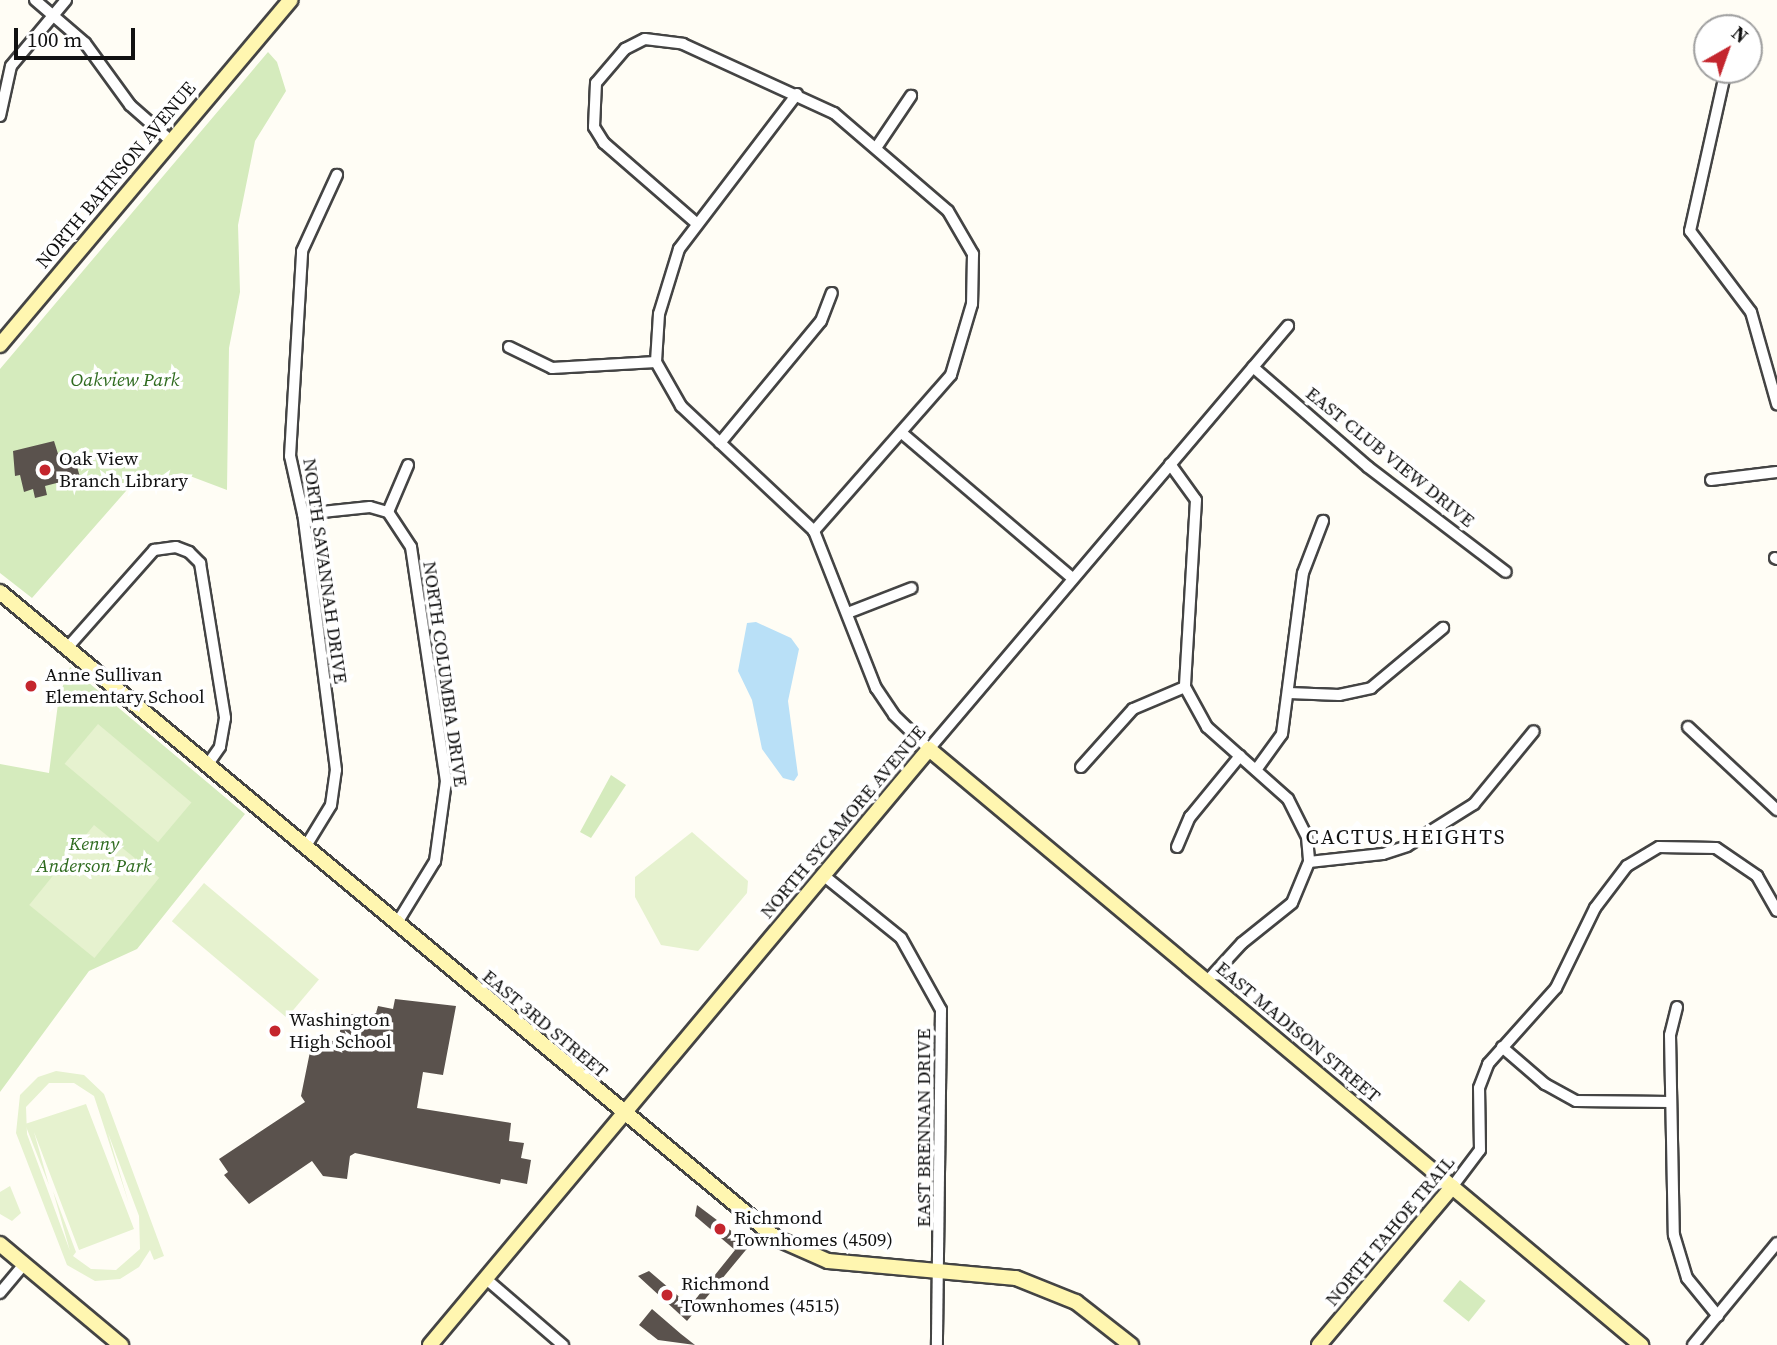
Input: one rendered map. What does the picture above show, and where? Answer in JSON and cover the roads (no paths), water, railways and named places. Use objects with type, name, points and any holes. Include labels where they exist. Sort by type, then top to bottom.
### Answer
[{"type":"street","points":[[35,0],[100,59],[130,105],[170,139]]},
{"type":"street","points":[[0,116],[11,66],[66,0]]},
{"type":"street","name":"NORTH BAHNSON AVENUE","points":[[0,345],[170,139],[291,0]]},
{"type":"street","points":[[695,222],[618,156],[594,127],[592,94],[602,73],[634,43],[662,38],[797,94],[834,113],[947,211],[973,254],[976,280],[958,362],[903,434],[814,531]]},
{"type":"street","points":[[1723,84],[1690,231],[1751,312],[1777,404]]},
{"type":"street","points":[[797,94],[695,222],[669,276],[657,323],[656,362],[681,406],[814,531],[850,612],[876,688],[894,715],[929,749]]},
{"type":"street","points":[[876,148],[911,96]]},
{"type":"street","name":"NORTH SAVANNAH DRIVE","points":[[306,846],[331,805],[336,769],[303,514],[290,456],[301,263],[312,222],[337,175]]},
{"type":"street","points":[[720,443],[821,321],[832,293]]},
{"type":"street","name":"NORTH SYCAMORE AVENUE","points":[[430,1345],[1072,578],[1288,326]]},
{"type":"street","points":[[509,347],[552,368],[656,362]]},
{"type":"street","name":"EAST CLUB VIEW DRIVE","points":[[1253,367],[1368,467],[1506,572]]},
{"type":"street","points":[[903,434],[1072,578]]},
{"type":"street","points":[[1170,464],[1196,500],[1183,655],[1185,687],[1207,727],[1256,770],[1295,811],[1307,837],[1309,862],[1292,903],[1242,943],[1208,981]]},
{"type":"street","points":[[303,514],[370,507],[388,512],[408,465]]},
{"type":"street","points":[[1711,480],[1777,471]]},
{"type":"street","name":"NORTH COLUMBIA DRIVE","points":[[388,512],[411,547],[446,781],[435,861],[397,923]]},
{"type":"street","points":[[1256,770],[1282,734],[1303,573],[1323,521]]},
{"type":"street","points":[[68,647],[154,550],[176,547],[189,552],[200,563],[225,718],[220,747],[208,764]]},
{"type":"street","points":[[850,612],[912,588]]},
{"type":"street","name":"EAST 3RD STREET","points":[[0,592],[752,1222],[803,1252],[850,1264],[940,1269],[1016,1278],[1076,1302],[1131,1345]]},
{"type":"street","points":[[1289,693],[1339,695],[1371,688],[1443,628]]},
{"type":"street","points":[[1080,767],[1133,709],[1185,687]]},
{"type":"street","points":[[1688,727],[1777,810]]},
{"type":"street","points":[[1309,862],[1383,854],[1407,846],[1474,804],[1535,731]]},
{"type":"street","name":"EAST MADISON STREET","points":[[929,749],[1641,1345]]},
{"type":"street","points":[[1177,847],[1190,817],[1240,757]]},
{"type":"street","name":"NORTH TAHOE TRAIL","points":[[1319,1345],[1480,1150],[1479,1088],[1502,1047],[1556,988],[1605,892],[1627,866],[1658,847],[1703,844],[1734,857],[1757,876],[1777,911]]},
{"type":"street","name":"EAST BRENNAN DRIVE","points":[[823,875],[901,939],[941,1010],[937,1345]]},
{"type":"street","points":[[1676,1007],[1670,1035],[1676,1248],[1687,1278],[1718,1316]]},
{"type":"street","points":[[1502,1047],[1545,1084],[1576,1101],[1670,1102]]},
{"type":"street","points":[[1693,1345],[1777,1243]]},
{"type":"street","points":[[0,1244],[121,1345]]},
{"type":"street","points":[[0,1293],[24,1264]]},
{"type":"street","points":[[485,1279],[563,1345]]},
{"type":"water","points":[[756,622],[791,638],[799,649],[788,701],[798,775],[794,781],[783,778],[762,749],[752,700],[738,671],[747,623]]},
{"type":"place","name":"Oak View Branch Library","points":[[45,470]]},
{"type":"place","name":"Anne Sullivan Elementary School","points":[[31,686]]},
{"type":"place","name":"Washington High School","points":[[275,1031]]},
{"type":"place","name":"Richmond Townhomes (4509)","points":[[720,1229]]},
{"type":"place","name":"Richmond Townhomes (4515)","points":[[667,1295]]},
{"type":"district","name":"CACTUS HEIGHTS","points":[[1406,837]]},
{"type":"park label","name":"Oakview Park","points":[[125,380]]},
{"type":"park label","name":"Kenny Anderson Park","points":[[94,855]]}]
